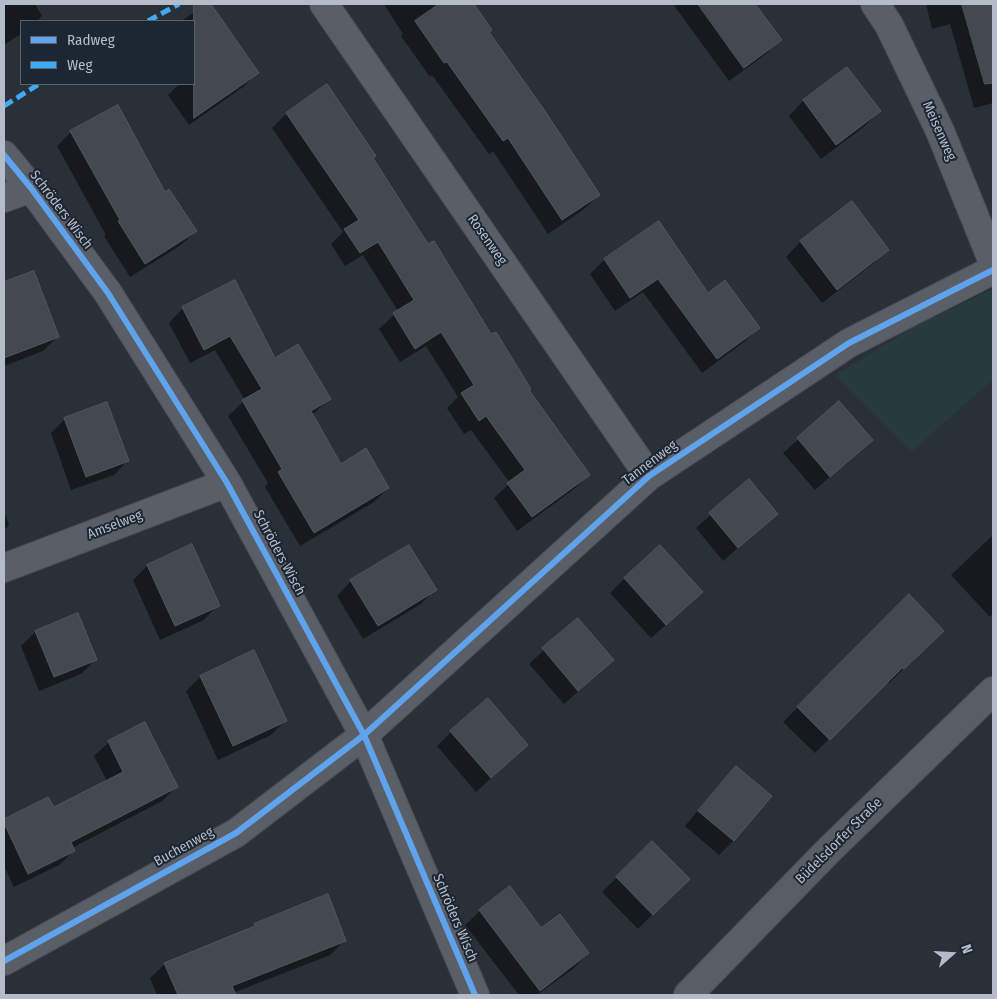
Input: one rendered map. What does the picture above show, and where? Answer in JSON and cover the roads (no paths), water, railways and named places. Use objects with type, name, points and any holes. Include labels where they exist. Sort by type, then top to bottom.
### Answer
[{"type":"street","name":"Rosenweg","points":[[324,4],[649,476]]},
{"type":"street","name":"Meisenweg","points":[[875,4],[889,25],[940,131],[993,262]]},
{"type":"street","name":"Schröders Wisch","points":[[4,155],[108,293],[227,483],[364,735],[475,995]]},
{"type":"street","points":[[4,198],[30,188]]},
{"type":"street","name":"Tannenweg","points":[[364,735],[649,476],[850,343],[993,270]]},
{"type":"street","name":"Amselweg","points":[[4,568],[227,483]]},
{"type":"street","name":"Büdelsdorfer Straße","points":[[688,995],[828,851],[993,691]]},
{"type":"street","name":"Buchenweg","points":[[4,961],[236,833],[364,735]]}]
